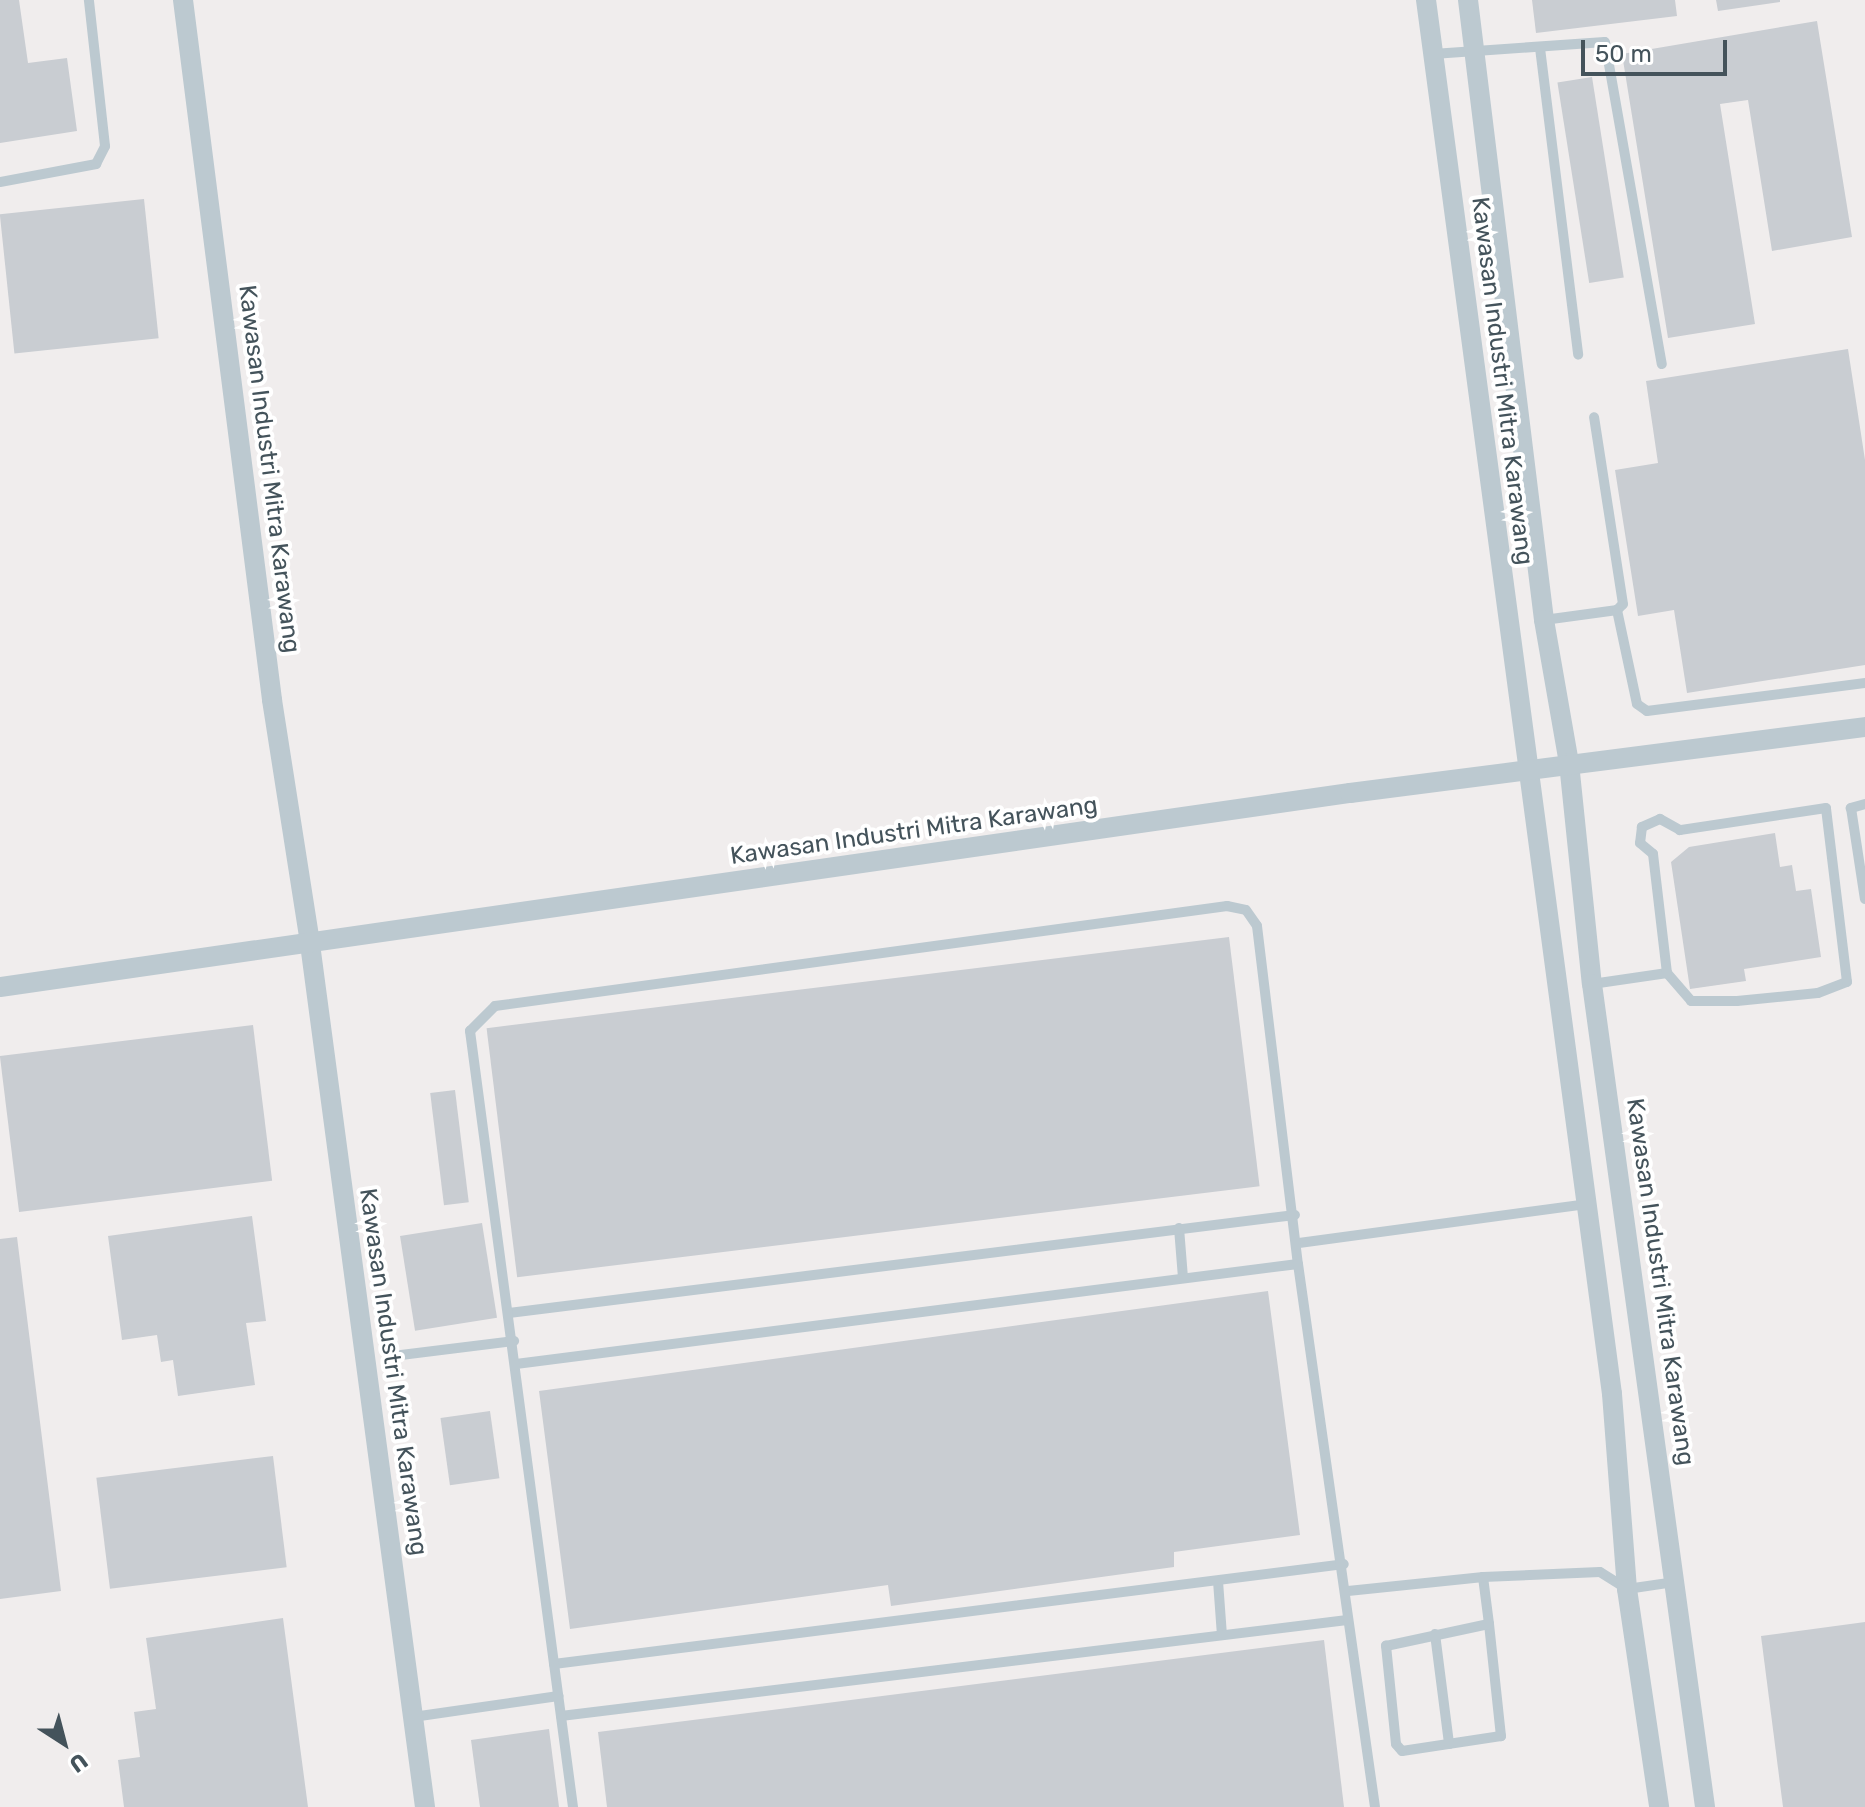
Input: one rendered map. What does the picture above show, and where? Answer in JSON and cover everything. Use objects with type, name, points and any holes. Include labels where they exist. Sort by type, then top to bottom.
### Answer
[{"type":"street","name":"Kawasan Industri Mitra Karawang","points":[[183,0],[272,700],[310,944],[425,1807]]},
{"type":"street","name":"Kawasan Industri Mitra Karawang","points":[[1426,0],[1526,769],[1612,1394],[1627,1589],[1659,1807]]},
{"type":"street","name":"Kawasan Industri Mitra Karawang","points":[[1468,0],[1544,620],[1569,763],[1592,984],[1677,1582],[1705,1807]]},
{"type":"street","points":[[1526,769],[1865,727]]},
{"type":"street","name":"Kawasan Industri Mitra Karawang","points":[[0,987],[1526,769]]},
{"type":"lane","points":[[0,182],[96,164],[105,146],[89,0]]},
{"type":"lane","points":[[1433,54],[1476,55],[1605,42],[1662,364]]},
{"type":"lane","points":[[1540,48],[1578,355]]},
{"type":"lane","points":[[1594,417],[1623,595],[1617,610],[1637,704],[1647,711],[1865,683]]},
{"type":"lane","points":[[1544,620],[1617,610]]},
{"type":"lane","points":[[1865,804],[1851,809],[1865,899]]},
{"type":"lane","points":[[1826,808],[1849,981],[1818,993],[1691,1001],[1667,973],[1653,854],[1640,843],[1642,827],[1660,819],[1680,830],[1826,808]]},
{"type":"lane","points":[[573,1807],[514,1341],[469,1057],[470,1031],[495,1006],[1227,906],[1246,910],[1257,926],[1299,1243],[1298,1264],[1348,1591],[1347,1620],[1375,1807]]},
{"type":"lane","points":[[1592,984],[1667,973]]},
{"type":"lane","points":[[1299,1243],[1586,1204]]},
{"type":"lane","points":[[509,1313],[1295,1215]]},
{"type":"lane","points":[[1179,1228],[1183,1278]]},
{"type":"lane","points":[[516,1364],[1298,1264]]},
{"type":"lane","points":[[401,1355],[514,1341]]},
{"type":"lane","points":[[554,1664],[1344,1564]]},
{"type":"lane","points":[[1348,1591],[1483,1577],[1600,1572],[1627,1589],[1677,1582]]},
{"type":"lane","points":[[1483,1577],[1489,1624],[1501,1736],[1405,1752],[1396,1744],[1386,1646],[1489,1624]]},
{"type":"lane","points":[[1218,1581],[1222,1635]]},
{"type":"lane","points":[[561,1716],[1347,1620]]},
{"type":"lane","points":[[1435,1634],[1449,1744]]},
{"type":"lane","points":[[413,1717],[558,1696]]},
{"type":"building","points":[[0,0],[19,0],[28,63],[67,58],[77,131],[0,143]]},
{"type":"building","points":[[1532,0],[1675,0],[1677,16],[1536,33]]},
{"type":"building","points":[[1716,0],[1780,0],[1780,2],[1718,11]]},
{"type":"building","points":[[1817,21],[1852,237],[1772,251],[1748,100],[1720,104],[1755,324],[1668,338],[1622,54]]},
{"type":"building","points":[[1592,77],[1624,278],[1589,283],[1557,82]]},
{"type":"building","points":[[144,199],[159,338],[14,353],[0,214]]},
{"type":"building","points":[[1848,349],[1865,460],[1865,665],[1687,693],[1674,610],[1638,616],[1615,470],[1658,463],[1646,381]]},
{"type":"building","points":[[1775,833],[1780,867],[1792,865],[1796,891],[1811,889],[1821,957],[1744,969],[1746,981],[1690,989],[1671,862],[1689,847]]},
{"type":"building","points":[[1229,937],[1260,1186],[517,1277],[487,1028]]},
{"type":"building","points":[[253,1025],[272,1181],[19,1212],[0,1056]]},
{"type":"building","points":[[455,1090],[469,1202],[444,1205],[430,1093]]},
{"type":"building","points":[[252,1216],[266,1321],[246,1323],[255,1385],[178,1396],[173,1360],[161,1362],[157,1335],[122,1340],[108,1236]]},
{"type":"building","points":[[482,1223],[497,1318],[415,1331],[400,1236]]},
{"type":"building","points":[[17,1237],[61,1591],[0,1599],[0,1239]]},
{"type":"building","points":[[1268,1291],[1300,1535],[1174,1552],[1174,1567],[891,1606],[888,1585],[570,1629],[539,1391]]},
{"type":"building","points":[[490,1411],[499,1478],[450,1485],[440,1418]]},
{"type":"building","points":[[273,1456],[287,1567],[110,1589],[96,1478]]},
{"type":"building","points":[[283,1618],[308,1807],[124,1807],[118,1760],[140,1757],[134,1712],[156,1709],[146,1638]]},
{"type":"building","points":[[1865,1622],[1865,1807],[1783,1807],[1761,1636]]},
{"type":"building","points":[[1324,1640],[1344,1807],[607,1807],[598,1732]]},
{"type":"building","points":[[549,1729],[559,1807],[480,1807],[471,1740]]}]
